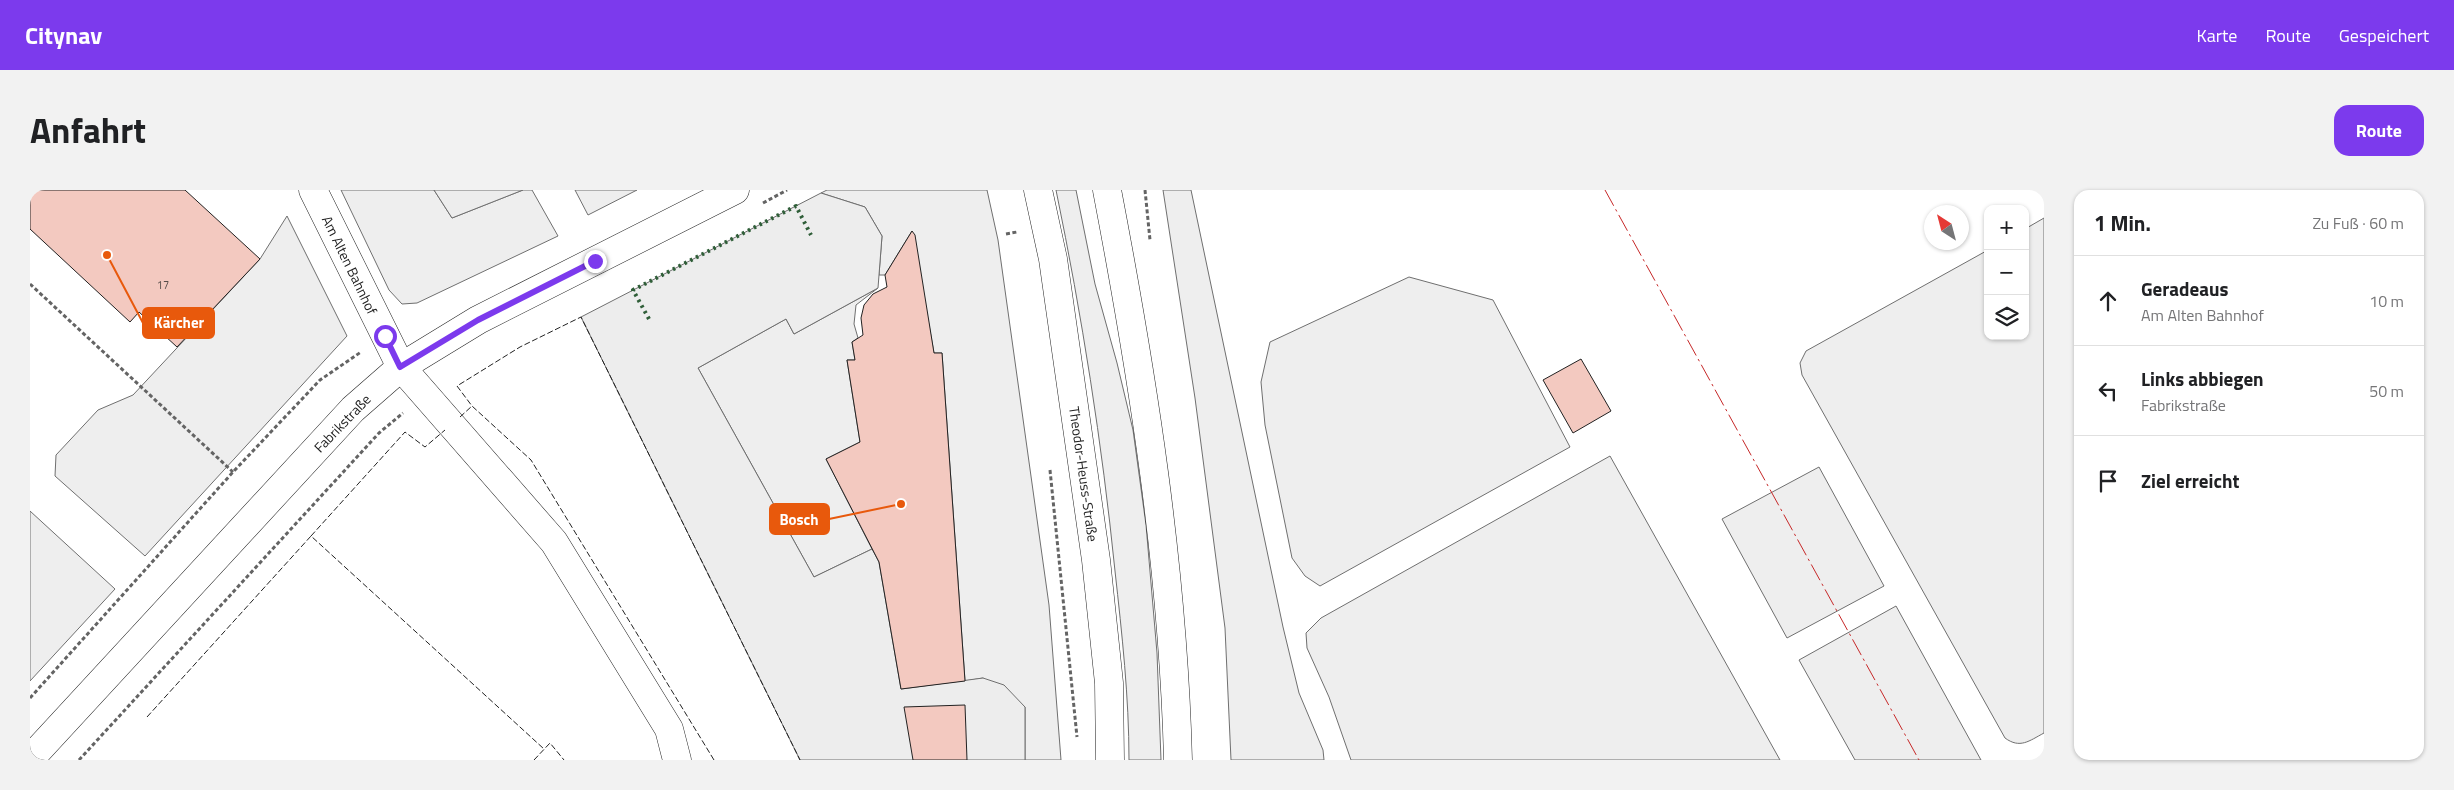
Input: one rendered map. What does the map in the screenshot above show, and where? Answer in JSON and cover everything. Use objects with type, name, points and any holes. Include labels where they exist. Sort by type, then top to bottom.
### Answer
[{"type":"main road","name":"Am Alten Bahnhof","points":[[313,190],[400,367],[426,394],[554,542],[669,729],[677,760]]},
{"type":"main road","name":"Fabrikstraße","points":[[30,759],[353,409],[400,367],[478,320],[735,190]]},
{"type":"main road","name":"Theodor-Heuss-Straße","points":[[1038,190],[1053,259],[1096,560],[1109,683],[1110,760]]},
{"type":"main road","points":[[1107,190],[1147,422],[1165,557],[1176,681],[1178,760]]},
{"type":"path","points":[[762,203],[787,190]]},
{"type":"path","points":[[1006,234],[1017,232]]},
{"type":"path","points":[[30,284],[232,472]]},
{"type":"path","points":[[79,760],[379,433],[426,394]]},
{"type":"path","points":[[1050,470],[1078,747]]},
{"type":"shaded area","points":[[341,190],[434,190],[452,218],[523,190],[532,190],[558,236],[417,303],[402,304],[389,290]]},
{"type":"shaded area","points":[[434,190],[523,190],[452,218]]},
{"type":"shaded area","points":[[575,190],[637,190],[588,215]]},
{"type":"shaded area","points":[[827,190],[987,190],[998,240],[1049,605],[1061,760],[1025,760],[1025,707],[983,678],[965,681],[942,353],[934,353],[912,231],[885,275],[879,275],[882,236],[865,207],[821,193]]},
{"type":"shaded area","points":[[1056,190],[1076,190],[1095,284],[1133,430],[1146,525],[1157,653],[1161,760],[1129,760],[1125,666],[1104,475],[1083,332]]},
{"type":"shaded area","points":[[1163,190],[1191,190],[1283,627],[1299,693],[1323,750],[1324,760],[1231,760],[1225,628],[1195,398]]},
{"type":"shaded area","points":[[821,193],[865,207],[882,236],[878,288],[794,334],[786,319],[698,368],[814,577],[872,549],[879,562],[901,689],[983,678],[1004,685],[1025,707],[1025,760],[800,760],[581,317]]},
{"type":"shaded area","points":[[287,216],[347,336],[145,556],[55,476],[56,455],[98,410],[133,395],[260,259]]},
{"type":"shaded area","points":[[2044,218],[2044,733],[2024,743],[2015,743],[2005,738],[1802,375],[1800,363],[1806,351],[1984,252],[1984,340],[2029,340],[2029,227]]},
{"type":"shaded area","points":[[1409,277],[1493,300],[1570,447],[1320,586],[1305,576],[1292,558],[1265,425],[1261,382],[1270,342]]},
{"type":"shaded area","points":[[878,288],[856,305],[854,324],[858,338],[852,342],[855,360],[847,360],[860,442],[826,459],[872,549],[814,577],[698,368],[786,319],[794,334]]},
{"type":"shaded area","points":[[1610,456],[1780,760],[1351,760],[1329,697],[1307,648],[1306,633],[1321,618]]},
{"type":"shaded area","points":[[1819,467],[1884,586],[1787,638],[1722,519]]},
{"type":"shaded area","points":[[30,511],[115,589],[30,681]]},
{"type":"shaded area","points":[[1896,606],[1981,760],[1855,760],[1799,660]]},
{"type":"building","points":[[30,190],[185,190],[260,259],[177,347],[139,312],[130,322],[30,229]]},
{"type":"building","points":[[912,231],[915,235],[934,353],[942,353],[965,681],[901,689],[879,562],[826,459],[860,442],[847,360],[855,360],[852,342],[863,335],[861,318],[864,305],[873,294],[887,287],[885,275]]},
{"type":"building","points":[[1581,359],[1611,411],[1573,433],[1543,380]]},
{"type":"building","points":[[965,705],[967,760],[913,760],[904,707]]},
{"type":"hedge","points":[[649,319],[633,290],[796,206],[811,235]]},
{"type":"fence","points":[[714,760],[531,460],[472,406],[457,386],[520,347],[581,317],[800,760]]},
{"type":"fence","points":[[460,417],[472,406]]},
{"type":"fence","points":[[311,536],[405,432],[425,447],[445,430]]},
{"type":"fence","points":[[147,717],[311,536],[544,749]]},
{"type":"fence","points":[[534,760],[550,743],[564,760]]},
{"type":"power","points":[[1605,190],[1919,760]]},
{"type":"place","name":"Kärcher","points":[[107,255]]},
{"type":"place","name":"Bosch","points":[[901,504]]},
{"type":"route","points":[[385,336],[400,367],[478,320],[595,261]]}]
